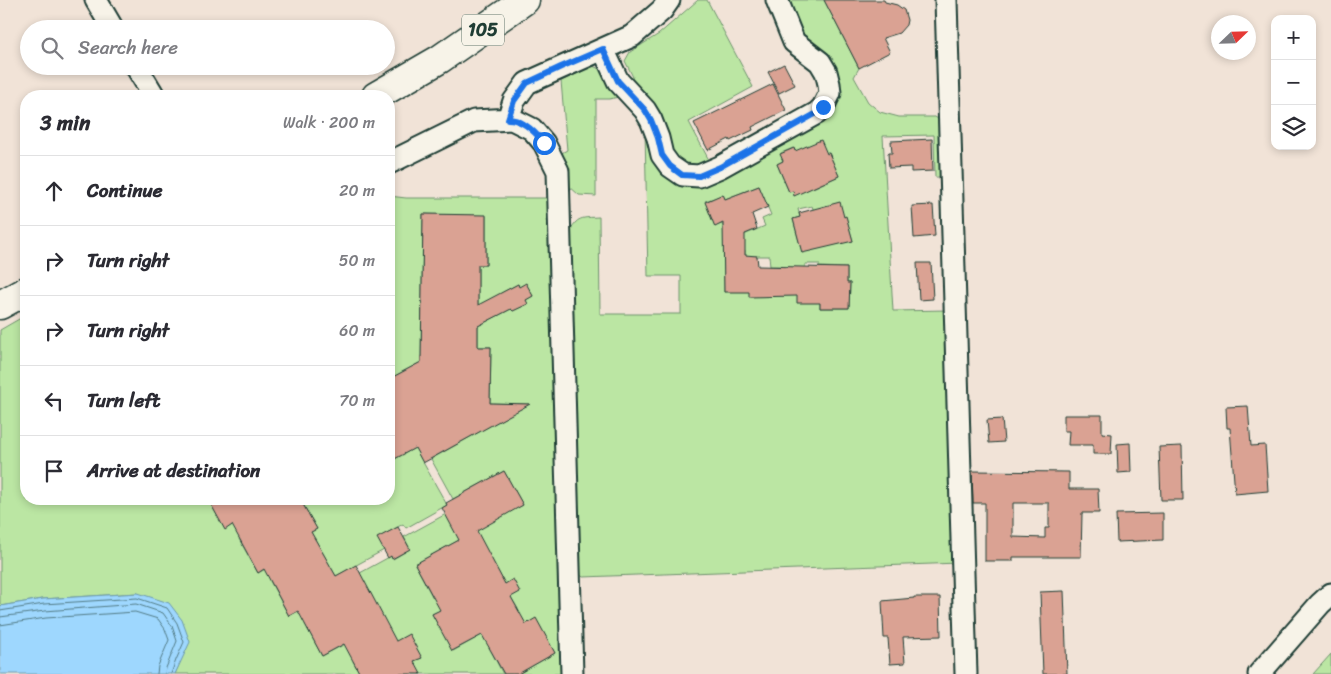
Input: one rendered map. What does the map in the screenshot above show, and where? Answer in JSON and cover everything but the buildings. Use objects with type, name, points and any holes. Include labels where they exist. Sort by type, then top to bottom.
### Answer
[{"type":"highway","name":"105","points":[[386,90],[440,59],[525,0]]},
{"type":"highway","points":[[0,306],[20,294]]},
{"type":"street","points":[[96,0],[108,20]]},
{"type":"street","points":[[508,119],[514,101],[527,83],[632,36],[662,10],[669,0]]},
{"type":"street","points":[[603,49],[618,81],[645,110],[651,120],[662,155],[666,161],[682,175],[699,176],[720,167],[817,113],[823,107],[830,93],[826,72],[820,62],[794,42],[777,0]]},
{"type":"street","points":[[946,0],[966,674]]},
{"type":"street","points":[[141,75],[150,90]]},
{"type":"street","points":[[395,160],[474,121],[512,119],[532,129],[544,143],[558,171],[572,674]]},
{"type":"street","points":[[1259,674],[1331,594]]},
{"type":"green space","points":[[698,0],[707,0],[753,87],[689,122],[711,164],[691,167],[682,165],[672,158],[660,114],[654,104],[638,92],[628,79],[633,77],[625,61],[630,52],[659,34]]},
{"type":"green space","points":[[786,0],[824,0],[859,68],[854,77],[868,102],[880,112],[899,117],[935,117],[941,121],[946,177],[935,177],[934,135],[883,136],[893,311],[948,310],[959,563],[583,577],[575,571],[569,233],[575,223],[581,219],[599,217],[600,314],[681,314],[681,276],[648,276],[645,130],[677,181],[831,109],[803,37]],"holes":[[[793,148],[795,151],[829,153],[839,176],[813,188],[810,183],[789,192],[777,164],[783,161],[781,153]],[[759,186],[771,215],[762,219],[765,226],[739,237],[725,231],[722,224],[715,226],[705,201],[723,195],[725,199]],[[812,206],[813,209],[846,217],[853,241],[823,243],[801,249],[793,219],[800,217],[798,209]],[[745,250],[745,256],[769,256],[770,266],[782,266],[782,276],[724,292],[724,251]],[[805,264],[819,264],[819,267],[847,268],[847,283],[850,283],[849,308],[820,308],[820,303],[805,272]]]},
{"type":"green space","points":[[593,66],[604,71],[619,97],[596,99],[596,196],[579,195],[569,186],[558,155],[567,150],[561,81]]},
{"type":"green space","points":[[395,197],[551,198],[563,674],[518,674],[555,653],[536,619],[512,631],[504,616],[518,609],[511,597],[513,580],[505,584],[474,527],[523,505],[504,471],[453,499],[431,459],[529,404],[490,403],[491,347],[478,347],[478,326],[511,309],[513,311],[527,304],[526,300],[533,296],[526,284],[519,287],[518,284],[503,292],[478,311],[478,265],[486,265],[486,216],[423,214],[421,362],[395,376]]},
{"type":"green space","points":[[20,318],[20,505],[211,505],[225,529],[271,505],[239,539],[258,573],[306,547],[270,581],[289,616],[338,590],[305,624],[322,656],[368,632],[377,649],[353,661],[360,674],[175,674],[180,662],[138,593],[43,599],[0,606],[0,330]]},
{"type":"green space","points":[[415,448],[447,505],[406,528],[403,524],[378,538],[384,550],[336,576],[311,532],[317,529],[303,505],[395,505],[395,459]]},
{"type":"green space","points":[[457,508],[459,540],[415,564],[433,598],[468,579],[487,589],[432,614],[453,651],[491,630],[490,649],[503,674],[413,674],[414,661],[421,658],[386,647],[360,573],[391,556],[393,559],[410,549],[404,537]]},
{"type":"green space","points":[[1331,654],[1331,674],[1313,674]]},
{"type":"green space","points":[[510,670],[512,674],[503,674]]},
{"type":"water","points":[[138,593],[169,603],[182,620],[190,642],[175,674],[0,674],[0,606],[43,599]]},
{"type":"route","points":[[544,143],[532,129],[512,119],[508,119],[514,101],[527,83],[603,49],[618,81],[645,110],[651,120],[662,155],[670,166],[682,175],[699,176],[720,167],[817,113],[823,107]]}]
